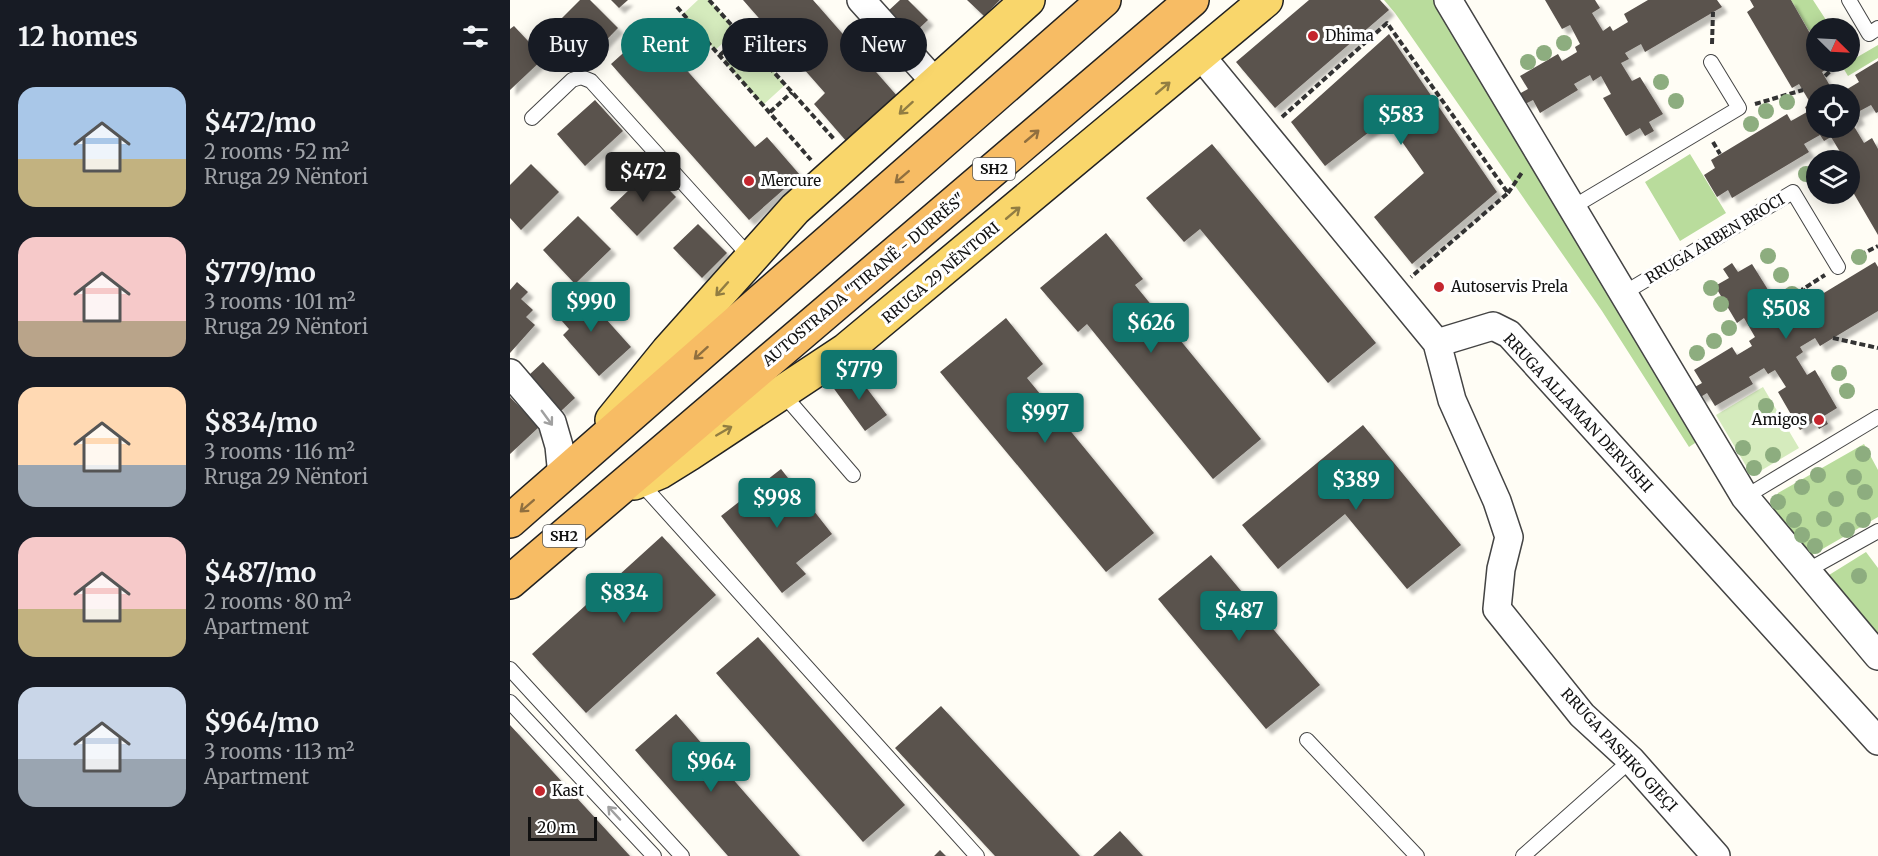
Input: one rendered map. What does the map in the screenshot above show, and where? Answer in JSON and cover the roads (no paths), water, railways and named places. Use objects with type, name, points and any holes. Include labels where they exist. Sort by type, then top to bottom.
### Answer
[{"type":"highway","points":[[510,521],[1104,0]]},
{"type":"highway","name":"AUTOSTRADA \"TIRANË - DURRËS\"","points":[[629,486],[1192,0]]},
{"type":"highway","name":"RRUGA 29 NËNTORI","points":[[510,582],[629,486]]},
{"type":"main road","points":[[569,470],[668,351],[795,209],[1028,0]]},
{"type":"main road","name":"RRUGA 29 NËNTORI","points":[[629,486],[660,472],[783,394],[885,320],[1266,0]]},
{"type":"street","points":[[861,0],[935,82]]},
{"type":"street","points":[[1448,0],[1745,496],[1878,656]]},
{"type":"street","points":[[1201,56],[1437,343]]},
{"type":"street","name":"RRUGA ALLAMAN DERVISHI","points":[[1437,343],[1493,326],[1509,334],[1878,741]]},
{"type":"street","name":"RRUGA PASHKO GJEÇI","points":[[1437,343],[1452,400],[1497,501],[1509,537],[1497,609],[1582,715],[1631,760],[1716,856]]},
{"type":"street","points":[[510,373],[552,422],[569,470]]},
{"type":"lane","points":[[1849,0],[1869,34],[1878,28]]},
{"type":"lane","points":[[1574,207],[1739,108],[1712,62]]},
{"type":"lane","points":[[532,118],[572,80],[581,77],[591,81],[751,258]]},
{"type":"lane","name":"RRUGA ARBEN BROCI","points":[[1624,293],[1793,192],[1838,267]]},
{"type":"lane","points":[[783,394],[853,475]]},
{"type":"lane","points":[[1745,496],[1878,417]]},
{"type":"lane","points":[[629,486],[977,856]]},
{"type":"lane","points":[[1808,570],[1878,531]]},
{"type":"lane","points":[[510,669],[682,856]]},
{"type":"lane","points":[[510,702],[654,856]]},
{"type":"lane","points":[[1307,740],[1417,856]]},
{"type":"lane","points":[[1523,856],[1631,760]]},
{"type":"place","name":"Dhima","points":[[1313,36]]},
{"type":"place","name":"Mercure","points":[[749,181]]},
{"type":"place","name":"Autoservis Prela","points":[[1439,287]]},
{"type":"place","name":"Amigos","points":[[1819,420]]},
{"type":"place","name":"Kast","points":[[540,791]]}]
